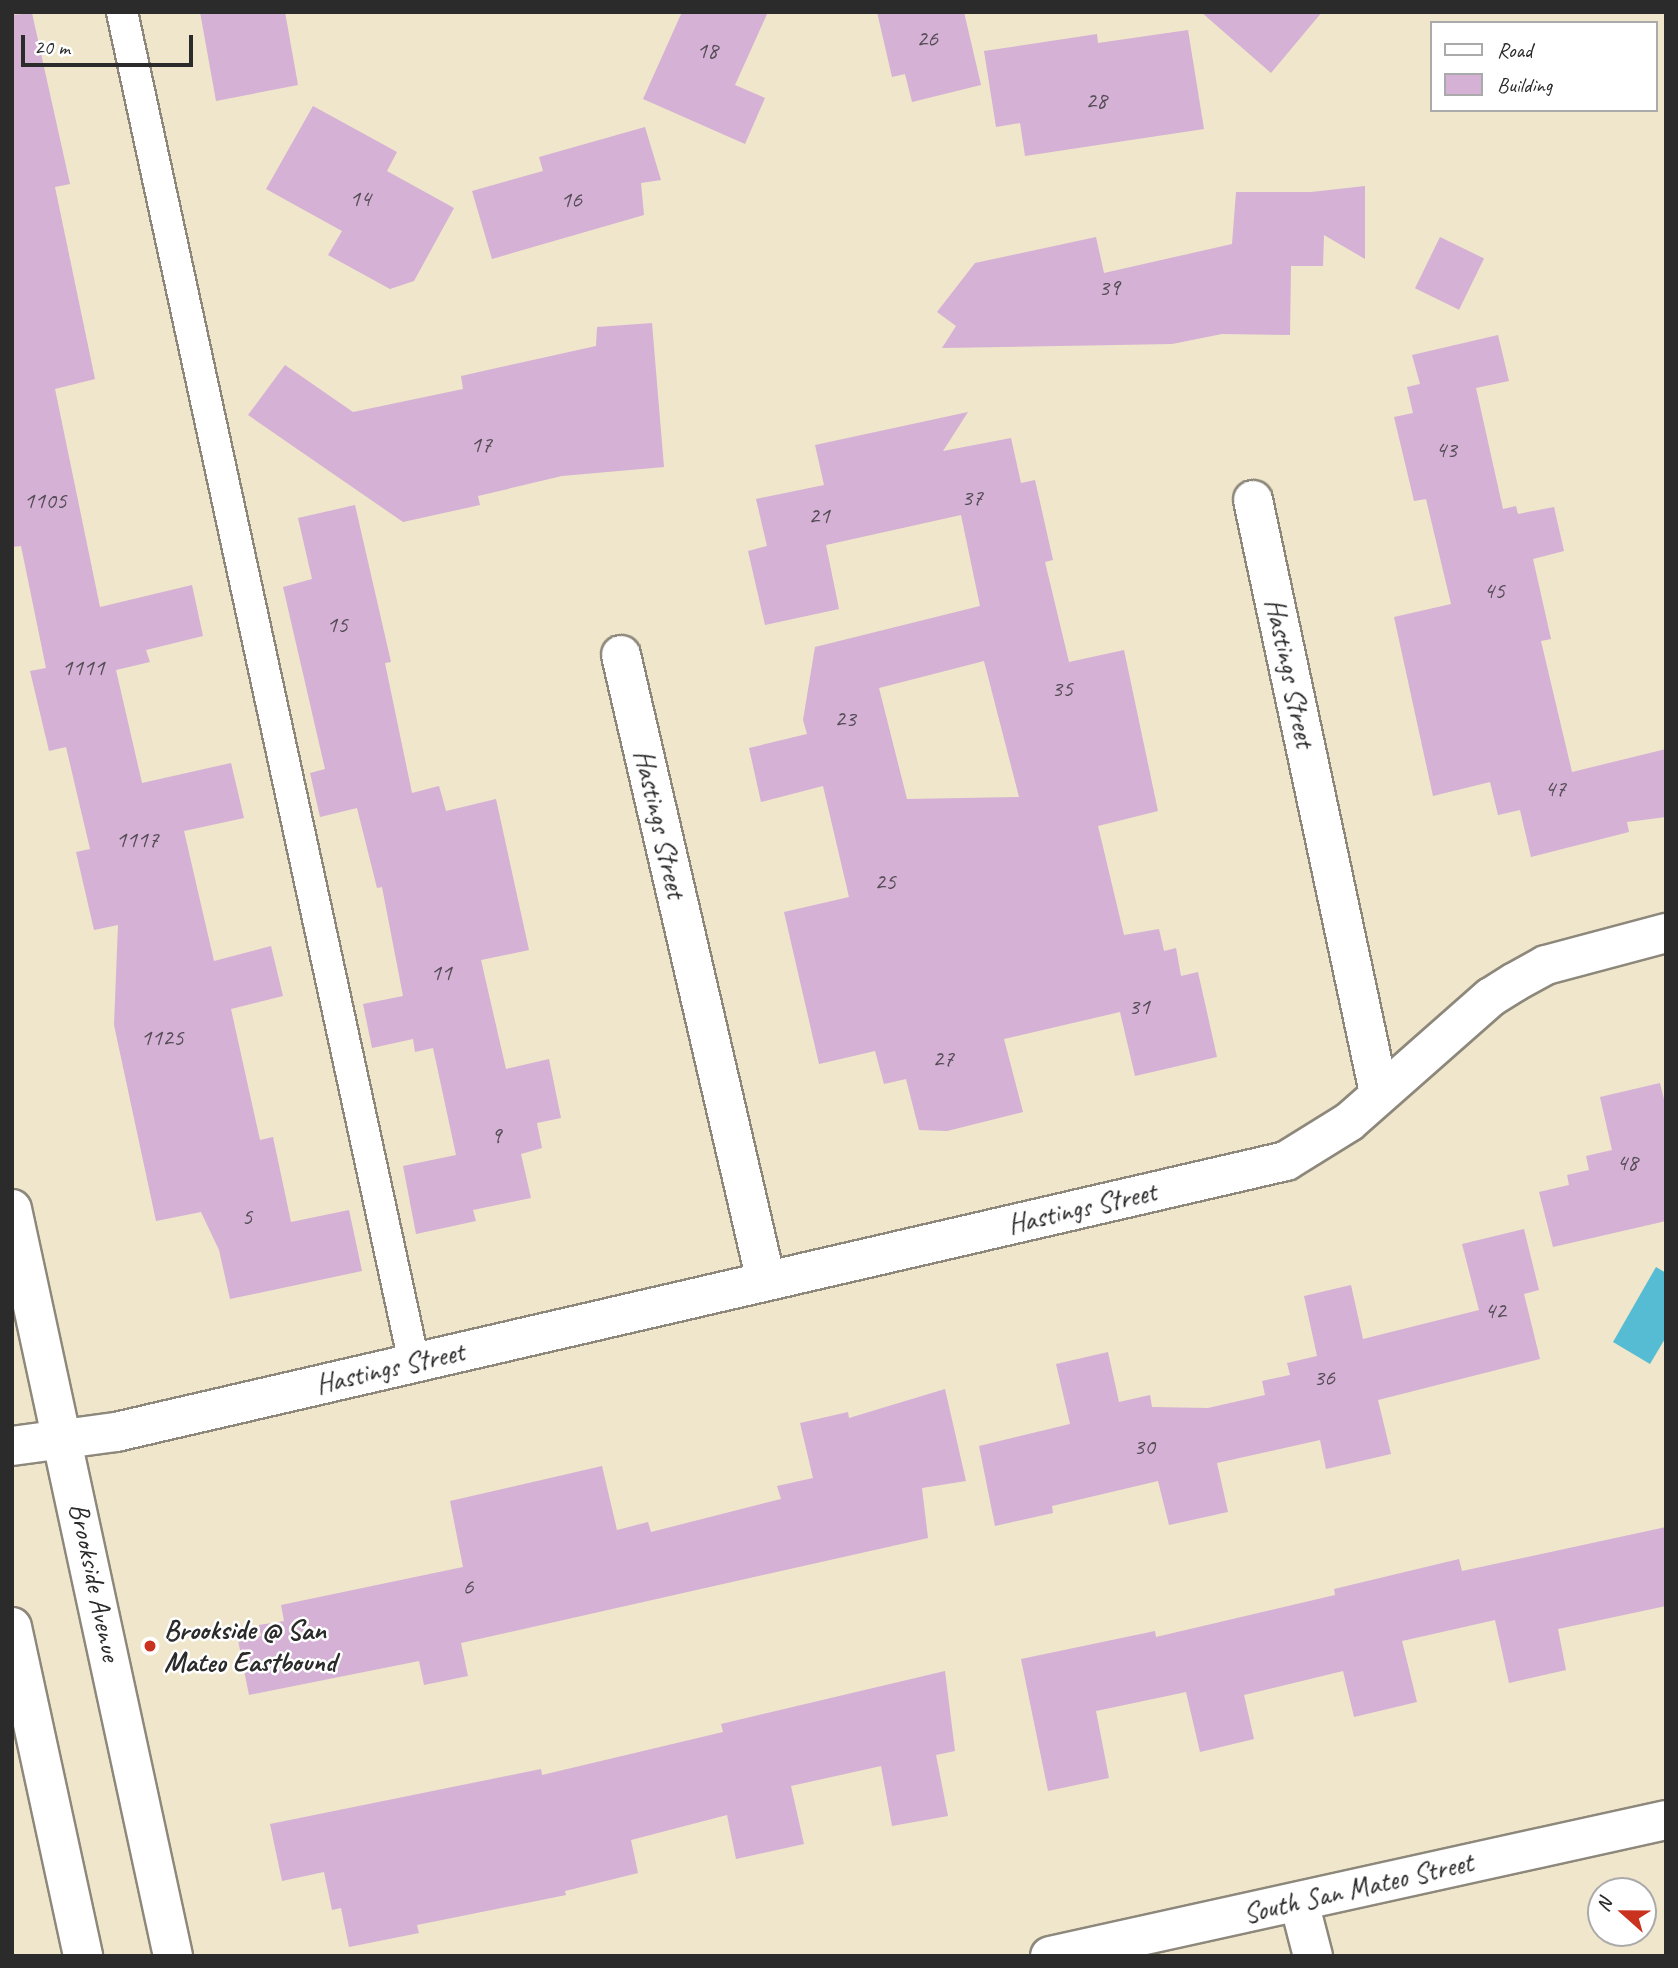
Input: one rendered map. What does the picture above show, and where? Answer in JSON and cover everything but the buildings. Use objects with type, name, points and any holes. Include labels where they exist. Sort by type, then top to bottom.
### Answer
[{"type":"street","name":"Hastings Street","points":[[1253,500],[1380,1093]]},
{"type":"street","name":"Hastings Street","points":[[621,655],[766,1281]]},
{"type":"street","name":"Hastings Street","points":[[12,1446],[65,1442],[1286,1161],[1349,1122],[1491,997],[1546,965],[1666,933]]},
{"type":"street","name":"Brookside Avenue","points":[[12,1209],[65,1442],[173,1956]]},
{"type":"street","points":[[12,1627],[83,1956]]},
{"type":"street","name":"South San Mateo Street","points":[[1050,1956],[1666,1820]]},
{"type":"street","points":[[1299,1902],[1314,1956]]},
{"type":"lane","points":[[122,12],[414,1362]]},
{"type":"water","points":[[1656,1267],[1666,1273],[1666,1337],[1650,1364],[1613,1342]]},
{"type":"place","name":"Brookside @ San Mateo Eastbound","points":[[150,1646]]}]
